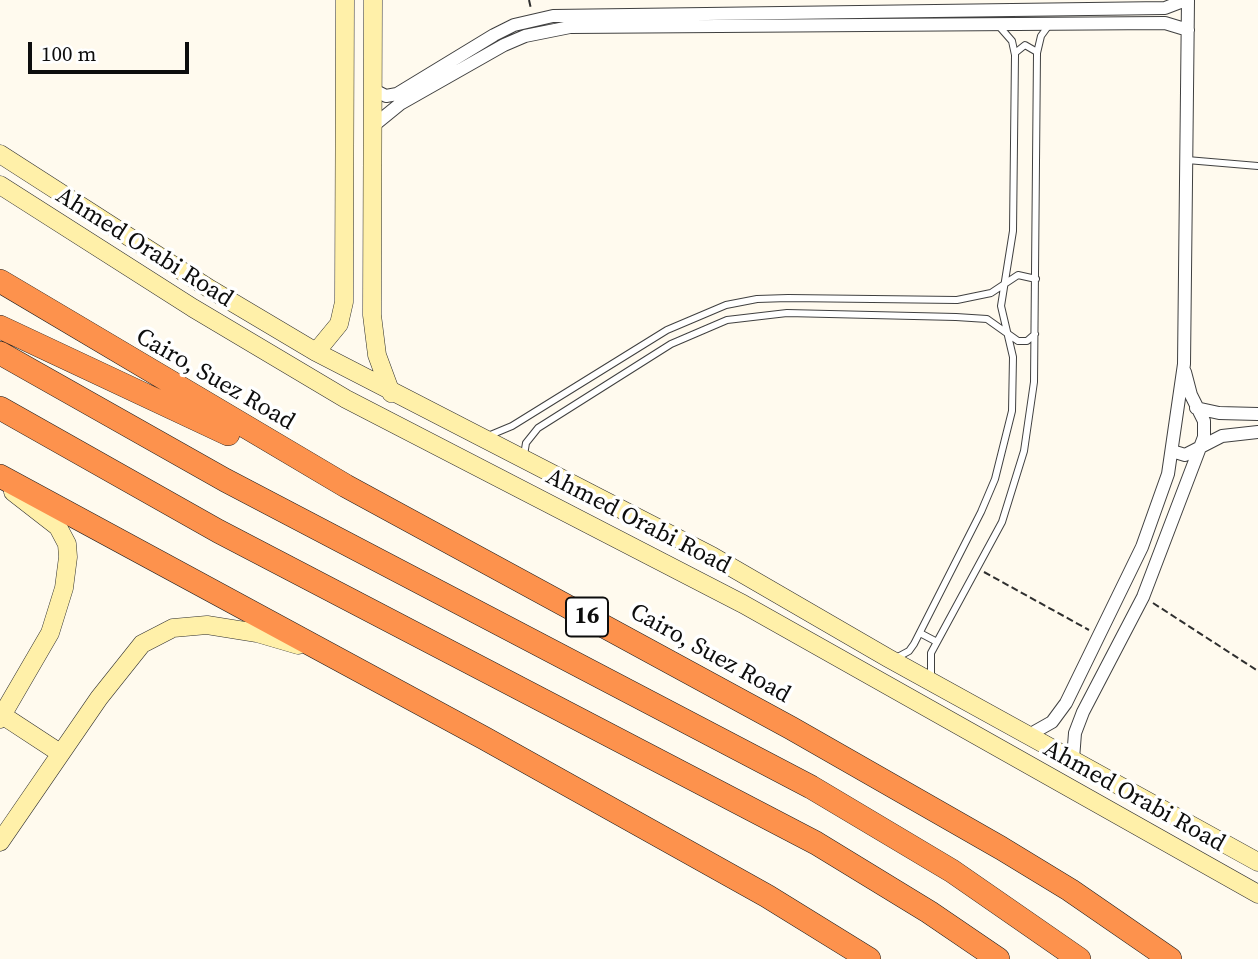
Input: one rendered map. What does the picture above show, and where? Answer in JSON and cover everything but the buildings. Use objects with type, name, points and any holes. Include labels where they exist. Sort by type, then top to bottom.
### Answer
[{"type":"highway","name":"Cairo, Suez Road","points":[[0,281],[346,486],[779,722],[1001,848],[1070,890],[1170,959]]},
{"type":"highway","points":[[0,327],[281,460],[346,486]]},
{"type":"highway","name":"16","points":[[0,353],[225,481],[811,787],[952,871],[1079,959]]},
{"type":"highway","points":[[0,408],[218,531],[816,843],[919,905],[999,959]]},
{"type":"highway","points":[[0,478],[767,896],[869,959]]},
{"type":"street","points":[[316,352],[333,334],[343,313],[345,0]]},
{"type":"street","points":[[373,0],[371,248],[374,342],[391,393]]},
{"type":"street","points":[[372,89],[386,96],[397,94],[494,35],[524,22],[553,16],[1166,8],[1187,0],[1184,364],[1168,474],[1142,547],[1066,703],[1052,722],[1030,735]]},
{"type":"street","points":[[1165,23],[1166,8]]},
{"type":"street","points":[[373,126],[392,109],[495,50],[546,31],[570,27],[1165,23],[1188,30]]},
{"type":"street","name":"Ahmed Orabi Road","points":[[0,154],[316,352],[391,393],[712,556],[888,658],[1258,862]]},
{"type":"street","name":"Ahmed Orabi Road","points":[[0,185],[213,321],[346,399],[699,581],[1258,894]]},
{"type":"street","points":[[92,244],[107,223]]},
{"type":"street","points":[[345,249],[371,248]]},
{"type":"street","points":[[1073,759],[1075,733],[1083,712],[1143,597],[1165,545],[1205,429],[1191,396],[1184,364]]},
{"type":"street","points":[[1177,412],[1186,407],[1227,414],[1258,414]]},
{"type":"street","points":[[1172,451],[1181,455],[1196,452],[1222,436],[1258,432]]},
{"type":"street","points":[[0,478],[58,527],[68,551],[65,581],[56,618],[1,717],[60,752]]},
{"type":"street","points":[[699,581],[712,556]]},
{"type":"street","points":[[0,842],[60,752],[130,656],[142,644],[173,628],[190,625],[233,628],[330,656]]},
{"type":"street","points":[[1066,703],[1083,712]]},
{"type":"street","points":[[1185,854],[1198,829]]},
{"type":"lane","points":[[888,658],[903,656],[909,651],[982,512],[1005,446],[1012,411],[1014,370],[1001,306],[1013,231],[1015,55],[1008,34],[996,24]]},
{"type":"lane","points":[[933,683],[929,660],[1002,522],[1021,463],[1031,416],[1035,334],[1038,53],[1041,36],[1050,24]]},
{"type":"lane","points":[[1015,55],[1018,48],[1026,45],[1033,47],[1038,53]]},
{"type":"lane","points":[[1187,160],[1258,166]]},
{"type":"lane","points":[[481,439],[526,417],[667,330],[726,305],[757,299],[788,298],[957,300],[990,293],[1018,275],[1036,279]]},
{"type":"lane","points":[[956,317],[960,309],[957,300]]},
{"type":"lane","points":[[524,460],[526,443],[538,428],[671,344],[727,320],[787,313],[956,317],[987,319],[1023,342],[1035,334]]},
{"type":"lane","points":[[526,417],[538,428]]},
{"type":"lane","points":[[920,633],[937,642]]},
{"type":"path","points":[[977,568],[1099,636]]},
{"type":"path","points":[[1143,597],[1258,671]]}]
